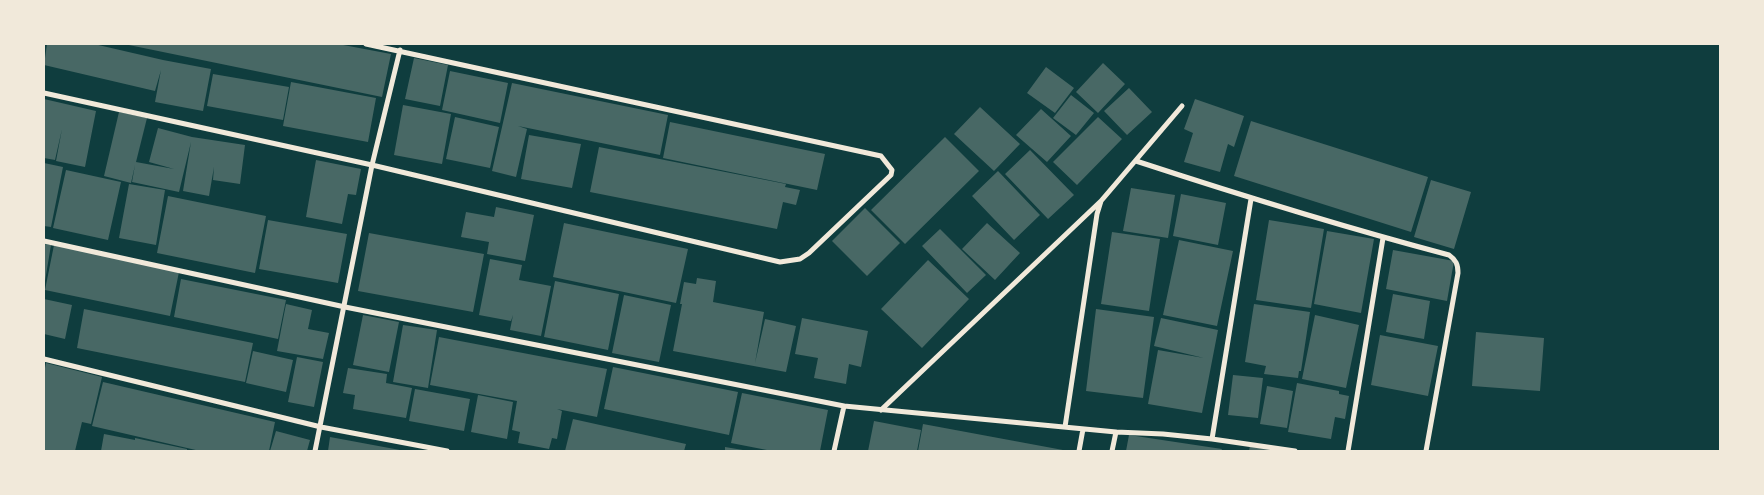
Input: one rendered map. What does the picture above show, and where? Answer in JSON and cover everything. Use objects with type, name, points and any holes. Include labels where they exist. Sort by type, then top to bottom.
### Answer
[{"type":"street","points":[[44,93],[372,165],[780,262],[800,259],[809,253],[891,175],[892,170],[881,156],[366,44]]},
{"type":"street","points":[[315,451],[372,165],[400,50]]},
{"type":"street","points":[[881,410],[1101,200],[1182,106]]},
{"type":"street","points":[[1136,161],[1251,199],[1383,238],[1449,255],[1455,260],[1458,266],[1426,451]]},
{"type":"street","points":[[1212,439],[1251,199]]},
{"type":"street","points":[[1065,427],[1101,200]]},
{"type":"street","points":[[1348,451],[1383,238]]},
{"type":"street","points":[[44,241],[345,306],[844,406],[1116,432],[1212,439],[1295,451]]},
{"type":"street","points":[[44,359],[321,426],[447,451]]},
{"type":"street","points":[[834,451],[844,406]]},
{"type":"street","points":[[1079,451],[1083,428]]},
{"type":"street","points":[[1112,451],[1116,432]]},
{"type":"building","points":[[47,44],[94,44],[211,69],[203,111],[155,102],[161,70],[155,91],[44,65]]},
{"type":"building","points":[[124,44],[338,44],[391,54],[382,97]]},
{"type":"building","points":[[414,58],[448,65],[440,106],[405,99]]},
{"type":"building","points":[[1103,63],[1125,84],[1098,113],[1076,92]]},
{"type":"building","points":[[1046,67],[1074,88],[1055,113],[1027,93]]},
{"type":"building","points":[[450,71],[508,83],[500,123],[442,110]]},
{"type":"building","points":[[213,74],[289,87],[283,120],[207,106]]},
{"type":"building","points":[[291,82],[376,98],[368,142],[283,126]]},
{"type":"building","points":[[512,83],[668,115],[660,155],[518,126],[527,129],[516,177],[492,171]]},
{"type":"building","points":[[1129,88],[1152,112],[1127,135],[1104,111]]},
{"type":"building","points":[[1071,95],[1094,113],[1076,135],[1053,118]]},
{"type":"building","points":[[44,99],[96,111],[85,167],[56,161],[62,129],[55,160],[44,158]]},
{"type":"building","points":[[1195,99],[1244,116],[1234,147],[1228,144],[1220,172],[1184,162],[1193,133],[1184,129]]},
{"type":"building","points":[[403,105],[451,114],[442,164],[394,155]]},
{"type":"building","points":[[980,107],[1020,144],[994,171],[954,134]]},
{"type":"building","points":[[1041,109],[1071,136],[1047,162],[1016,135]]},
{"type":"building","points":[[119,112],[147,118],[136,162],[174,169],[149,162],[158,128],[192,137],[245,145],[240,184],[213,180],[214,167],[209,196],[183,191],[191,142],[179,192],[132,182],[135,165],[131,183],[104,176]]},
{"type":"building","points":[[455,117],[499,127],[490,168],[446,159]]},
{"type":"building","points":[[1098,117],[1122,139],[1077,185],[1053,162]]},
{"type":"building","points":[[1251,121],[1428,177],[1411,232],[1234,176]]},
{"type":"building","points":[[670,122],[825,154],[817,190],[663,158]]},
{"type":"building","points":[[529,135],[581,144],[572,188],[521,179]]},
{"type":"building","points":[[945,137],[979,171],[905,244],[871,210]]},
{"type":"building","points":[[599,147],[786,184],[785,187],[800,190],[796,205],[783,202],[777,229],[590,192]]},
{"type":"building","points":[[1030,150],[1074,195],[1048,219],[1005,174]]},
{"type":"building","points":[[316,160],[361,169],[356,195],[348,194],[342,224],[306,217]]},
{"type":"building","points":[[44,163],[63,167],[51,227],[44,226]]},
{"type":"building","points":[[66,170],[121,182],[108,240],[53,228]]},
{"type":"building","points":[[998,171],[1040,215],[1014,240],[972,196]]},
{"type":"building","points":[[1431,180],[1471,192],[1454,249],[1414,237]]},
{"type":"building","points":[[129,184],[165,190],[156,245],[119,238]]},
{"type":"building","points":[[1131,188],[1175,195],[1168,238],[1123,231]]},
{"type":"building","points":[[1181,194],[1226,203],[1218,245],[1173,236]]},
{"type":"building","points":[[168,196],[266,216],[255,273],[157,253]]},
{"type":"building","points":[[496,207],[534,215],[525,261],[487,254],[489,242],[461,237],[466,212],[494,217]]},
{"type":"building","points":[[865,208],[900,243],[867,276],[832,241]]},
{"type":"building","points":[[268,220],[347,234],[338,283],[259,269]]},
{"type":"building","points":[[1269,220],[1324,229],[1311,308],[1256,300]]},
{"type":"building","points":[[564,223],[688,249],[676,303],[553,277]]},
{"type":"building","points":[[987,223],[1020,253],[995,280],[962,249]]},
{"type":"building","points":[[940,229],[986,275],[967,293],[922,246]]},
{"type":"building","points":[[1327,231],[1374,239],[1361,313],[1314,304]]},
{"type":"building","points":[[1112,232],[1160,239],[1149,311],[1101,304]]},
{"type":"building","points":[[369,233],[484,254],[473,312],[358,291]]},
{"type":"building","points":[[1179,240],[1233,251],[1217,326],[1163,315]]},
{"type":"building","points":[[44,244],[51,245],[45,281],[44,281]]},
{"type":"building","points":[[54,245],[179,272],[170,316],[45,290]]},
{"type":"building","points":[[1393,250],[1454,261],[1447,301],[1386,289]]},
{"type":"building","points":[[490,259],[522,265],[519,280],[551,286],[541,336],[510,330],[513,315],[511,321],[479,315]]},
{"type":"building","points":[[928,260],[969,299],[922,348],[881,309]]},
{"type":"building","points":[[697,278],[716,281],[713,302],[764,312],[755,363],[765,319],[796,326],[786,372],[673,351],[684,282],[696,284]]},
{"type":"building","points":[[181,279],[286,300],[278,339],[174,317]]},
{"type":"building","points":[[555,281],[619,294],[608,350],[544,337]]},
{"type":"building","points":[[1393,294],[1430,301],[1424,339],[1386,332]]},
{"type":"building","points":[[624,295],[671,305],[659,362],[612,353]]},
{"type":"building","points":[[44,299],[72,305],[65,339],[44,334]]},
{"type":"building","points":[[286,304],[312,310],[308,329],[329,333],[323,359],[277,351]]},
{"type":"building","points":[[1254,304],[1310,312],[1301,371],[1299,371],[1298,378],[1264,374],[1266,366],[1245,362]]},
{"type":"building","points":[[84,309],[253,343],[245,382],[77,348]]},
{"type":"building","points":[[1096,309],[1154,317],[1143,398],[1086,391]]},
{"type":"building","points":[[363,315],[399,322],[389,372],[353,365]]},
{"type":"building","points":[[1315,315],[1359,325],[1346,388],[1302,379]]},
{"type":"building","points":[[802,318],[868,331],[861,367],[849,364],[846,384],[814,378],[818,358],[795,354]]},
{"type":"building","points":[[1161,318],[1218,330],[1202,413],[1148,404],[1158,350],[1204,358],[1154,346]]},
{"type":"building","points":[[403,325],[437,330],[428,388],[393,382]]},
{"type":"building","points":[[1476,332],[1544,338],[1540,391],[1472,386]]},
{"type":"building","points":[[1380,335],[1438,346],[1428,396],[1371,385]]},
{"type":"building","points":[[439,337],[607,369],[597,417],[557,409],[562,411],[557,439],[552,438],[549,449],[518,443],[520,432],[512,430],[517,401],[430,385]]},
{"type":"building","points":[[253,351],[293,360],[286,392],[246,383]]},
{"type":"building","points":[[297,357],[323,362],[314,407],[288,402]]},
{"type":"building","points":[[46,363],[102,377],[91,424],[82,422],[75,451],[44,451],[44,373]]},
{"type":"building","points":[[613,367],[738,392],[729,435],[604,409]]},
{"type":"building","points":[[348,368],[387,374],[386,383],[412,388],[406,418],[353,409],[355,395],[343,393]]},
{"type":"building","points":[[1233,375],[1263,378],[1258,418],[1228,415]]},
{"type":"building","points":[[103,382],[275,422],[269,451],[200,451],[92,426]]},
{"type":"building","points":[[1297,383],[1339,391],[1339,394],[1349,396],[1345,419],[1335,417],[1331,439],[1288,432]]},
{"type":"building","points":[[1267,386],[1293,391],[1287,428],[1260,424]]},
{"type":"building","points":[[415,389],[470,399],[464,431],[409,421]]},
{"type":"building","points":[[742,393],[828,410],[820,451],[772,451],[731,443]]},
{"type":"building","points":[[478,395],[513,402],[507,439],[471,432]]},
{"type":"building","points":[[573,419],[686,444],[684,451],[565,451]]},
{"type":"building","points":[[874,421],[921,430],[917,451],[868,451]]},
{"type":"building","points":[[923,424],[1063,450],[1063,451],[918,451]]},
{"type":"building","points":[[276,431],[310,440],[307,451],[270,451]]},
{"type":"building","points":[[104,434],[135,440],[135,438],[187,449],[187,451],[101,451]]},
{"type":"building","points":[[1129,435],[1222,449],[1221,451],[1126,451]]},
{"type":"building","points":[[330,437],[400,450],[400,451],[328,451]]},
{"type":"building","points":[[1250,445],[1280,451],[1249,451]]},
{"type":"building","points":[[725,447],[743,450],[743,451],[725,451]]}]
